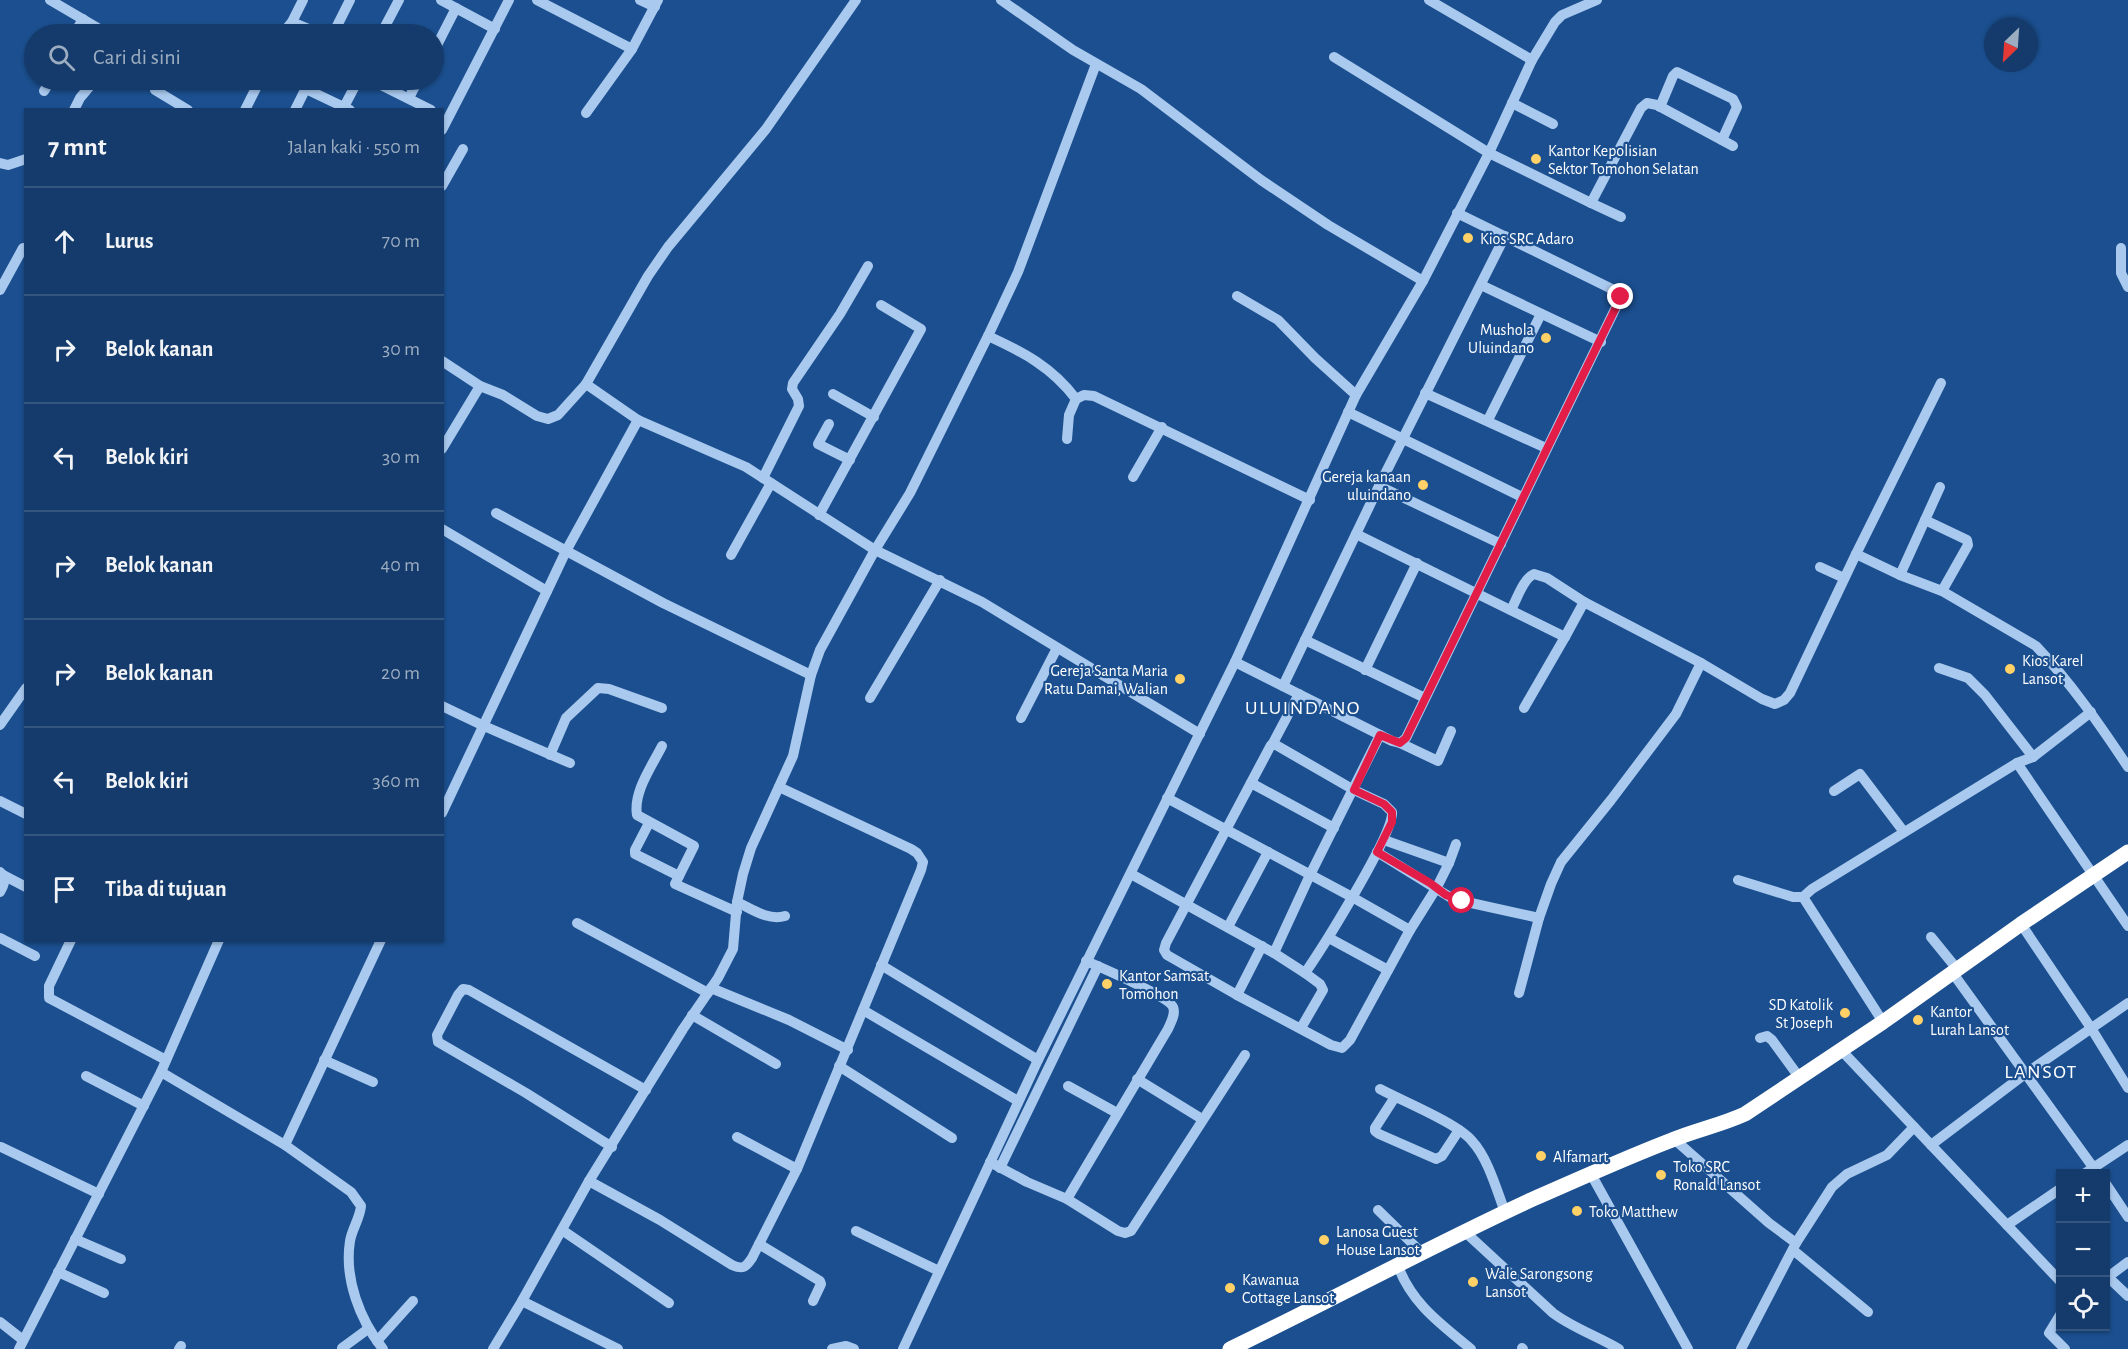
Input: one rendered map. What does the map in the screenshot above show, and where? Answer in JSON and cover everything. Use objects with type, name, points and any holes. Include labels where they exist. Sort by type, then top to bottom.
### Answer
[{"type":"highway","points":[[1230,1349],[1505,1212],[1674,1139],[1728,1122],[1745,1114],[1883,1022],[2021,924],[2128,852]]},
{"type":"street","points":[[50,0],[91,24]]},
{"type":"street","points":[[297,24],[292,22],[303,0]]},
{"type":"street","points":[[338,24],[350,0]]},
{"type":"street","points":[[386,24],[399,0]]},
{"type":"street","points":[[441,0],[495,29]]},
{"type":"street","points":[[445,117],[509,0]]},
{"type":"street","points":[[586,113],[632,49],[656,3],[640,0]]},
{"type":"street","points":[[444,362],[480,387],[503,395],[537,416],[548,419],[558,415],[586,384],[668,247],[766,129],[856,0]]},
{"type":"street","points":[[1001,0],[1096,64],[1141,89],[1261,180],[1328,225],[1423,281]]},
{"type":"street","points":[[1429,0],[1532,60]]},
{"type":"street","points":[[903,1349],[1018,1101],[1235,662],[1310,501],[1356,395],[1423,281],[1532,60],[1555,22],[1562,15],[1597,0]]},
{"type":"street","points":[[540,1],[632,49]]},
{"type":"street","points":[[444,31],[456,8]]},
{"type":"street","points":[[80,24],[83,19]]},
{"type":"street","points":[[1334,57],[1488,153],[1622,217]]},
{"type":"street","points":[[492,1349],[522,1301],[589,1181],[710,990],[733,949],[742,874],[751,848],[796,747],[811,675],[820,650],[875,550],[910,493],[988,336],[1018,272],[1096,64]]},
{"type":"street","points":[[1660,107],[1673,76],[1677,72],[1733,99],[1737,106],[1722,140]]},
{"type":"street","points":[[75,108],[87,90]]},
{"type":"street","points":[[155,90],[185,108]]},
{"type":"street","points":[[246,108],[255,90]]},
{"type":"street","points":[[297,108],[305,90]]},
{"type":"street","points":[[318,90],[347,108],[354,90]]},
{"type":"street","points":[[392,90],[427,108]]},
{"type":"street","points":[[409,98],[413,90]]},
{"type":"street","points":[[1512,103],[1553,124]]},
{"type":"street","points":[[1591,203],[1641,108],[1647,103],[1660,107],[1733,146]]},
{"type":"street","points":[[444,182],[463,149]]},
{"type":"street","points":[[0,163],[8,165],[24,160]]},
{"type":"street","points":[[1400,743],[1406,738],[1477,594],[1546,448],[1601,342],[1619,304],[1621,294],[1457,213]]},
{"type":"street","points":[[1284,686],[1379,486],[1505,236]]},
{"type":"street","points":[[2121,248],[2121,273],[2128,287]]},
{"type":"street","points":[[0,290],[24,249]]},
{"type":"street","points":[[731,555],[767,481],[799,406],[792,389],[793,383],[840,314],[868,266]]},
{"type":"street","points":[[1481,285],[1601,342]]},
{"type":"street","points":[[1237,296],[1278,320],[1356,395]]},
{"type":"street","points":[[819,515],[921,329],[880,305]]},
{"type":"street","points":[[1488,420],[1541,314]]},
{"type":"street","points":[[988,336],[1026,354],[1054,375],[1076,399]]},
{"type":"street","points":[[1511,610],[1530,576],[1534,574],[1547,578],[1584,602],[1701,663],[1768,703],[1779,703],[1790,693],[1844,578],[1941,383]]},
{"type":"street","points":[[586,384],[638,420],[746,467],[875,550],[982,602],[1200,734]]},
{"type":"street","points":[[444,446],[480,387]]},
{"type":"street","points":[[1425,393],[1546,448]]},
{"type":"street","points":[[833,394],[874,417]]},
{"type":"street","points":[[1067,439],[1069,415],[1076,399],[1084,395],[1094,396],[1162,427],[1310,501]]},
{"type":"street","points":[[1348,412],[1522,497]]},
{"type":"street","points":[[444,809],[566,551],[638,420]]},
{"type":"street","points":[[828,424],[818,444],[850,460]]},
{"type":"street","points":[[1133,477],[1162,427]]},
{"type":"street","points":[[1379,486],[1501,544]]},
{"type":"street","points":[[1900,575],[1940,487]]},
{"type":"street","points":[[496,513],[663,603],[811,675]]},
{"type":"street","points":[[1925,520],[1968,542],[1966,550],[1942,591]]},
{"type":"street","points":[[444,530],[547,591]]},
{"type":"street","points":[[1356,534],[1565,637]]},
{"type":"street","points":[[1856,554],[1900,575],[1942,591],[2036,646],[2091,712],[2128,767]]},
{"type":"street","points":[[1365,670],[1417,563]]},
{"type":"street","points":[[1820,567],[1844,578]]},
{"type":"street","points":[[870,698],[940,580]]},
{"type":"street","points":[[1524,708],[1584,602]]},
{"type":"street","points":[[1305,640],[1425,698]]},
{"type":"street","points":[[1021,718],[1057,648]]},
{"type":"street","points":[[1235,662],[1380,735],[1438,761],[1451,731]]},
{"type":"street","points":[[1518,993],[1539,918],[1561,862],[1676,714],[1701,663]]},
{"type":"street","points":[[1939,668],[1968,678],[1985,694],[2033,757]]},
{"type":"street","points":[[550,754],[566,718],[598,688],[609,689],[662,708]]},
{"type":"street","points":[[0,725],[24,691]]},
{"type":"street","points":[[1299,694],[1166,943],[1165,952],[1237,995],[1338,1048],[1346,1046],[1410,930],[1437,888],[1456,844]]},
{"type":"street","points":[[444,707],[570,763]]},
{"type":"street","points":[[1738,880],[1793,897],[1803,897],[1812,889],[2017,763],[2033,757],[2091,712]]},
{"type":"street","points":[[1274,953],[1380,735]]},
{"type":"street","points":[[1272,745],[1384,804],[1392,812],[1392,822],[1384,840],[1329,938],[1305,973]]},
{"type":"street","points":[[662,746],[635,805],[637,815],[694,846],[675,884],[766,916],[775,918],[784,916]]},
{"type":"street","points":[[2017,763],[2128,926]]},
{"type":"street","points":[[1834,791],[1860,774],[1904,832]]},
{"type":"street","points":[[1251,783],[1334,828]]},
{"type":"street","points":[[589,1181],[660,1220],[737,1268],[741,1268],[748,1265],[797,1169],[921,870],[921,857],[911,849],[779,787]]},
{"type":"street","points":[[1167,798],[1410,930]]},
{"type":"street","points":[[0,801],[24,813]]},
{"type":"street","points":[[649,823],[635,854],[679,876]]},
{"type":"street","points":[[1384,840],[1449,862]]},
{"type":"street","points":[[1228,927],[1268,852]]},
{"type":"street","points":[[1377,852],[1453,899],[1539,918]]},
{"type":"street","points":[[2,873],[24,885]]},
{"type":"street","points":[[0,892],[5,882],[2,873]]},
{"type":"street","points":[[1131,874],[1262,946],[1320,984],[1323,990],[1301,1028]]},
{"type":"street","points":[[1803,897],[1883,1022]]},
{"type":"street","points":[[578,923],[710,990],[789,1020],[848,1050]]},
{"type":"street","points":[[2021,924],[2128,1088]]},
{"type":"street","points":[[1931,937],[2091,1169]]},
{"type":"street","points":[[0,938],[35,956]]},
{"type":"street","points":[[1329,938],[1388,970]]},
{"type":"street","points":[[70,942],[49,986],[49,998],[166,1060]]},
{"type":"street","points":[[0,1322],[21,1345],[161,1072],[218,942]]},
{"type":"street","points":[[285,1145],[380,942]]},
{"type":"street","points":[[1237,995],[1262,946]]},
{"type":"street","points":[[1067,1199],[1168,1029],[1174,1009],[1172,1004],[1158,995],[1086,961]]},
{"type":"street","points":[[881,965],[1038,1060]]},
{"type":"street","points":[[1000,1168],[1098,966]]},
{"type":"street","points":[[612,1147],[526,1093],[438,1042],[437,1035],[458,995],[463,989],[469,990],[646,1090]]},
{"type":"street","points":[[1931,1145],[2025,1074],[2128,1003]]},
{"type":"street","points":[[863,1010],[1018,1101]]},
{"type":"street","points":[[692,1016],[776,1064]]},
{"type":"street","points":[[1760,1038],[1767,1036],[1772,1040],[1799,1077]]},
{"type":"street","points":[[1841,1050],[2057,1277]]},
{"type":"street","points":[[990,1162],[1027,1182],[1067,1199],[1118,1231],[1125,1233],[1131,1231],[1245,1055]]},
{"type":"street","points":[[324,1060],[373,1082]]},
{"type":"street","points":[[839,1066],[952,1138]]},
{"type":"street","points":[[161,1072],[285,1145],[351,1192],[361,1206],[351,1235],[352,1283],[357,1304],[368,1329],[380,1345],[413,1301]]},
{"type":"street","points":[[86,1076],[144,1106]]},
{"type":"street","points":[[1137,1079],[1202,1119]]},
{"type":"street","points":[[1068,1086],[1117,1113]]},
{"type":"street","points":[[1380,1089],[1459,1130],[1472,1140],[1479,1150],[1505,1212]]},
{"type":"street","points":[[1395,1097],[1375,1128],[1379,1134],[1436,1159],[1442,1156],[1459,1130]]},
{"type":"street","points":[[1741,1349],[1794,1247],[1832,1187],[1847,1174],[1887,1155],[1914,1127]]},
{"type":"street","points":[[738,1137],[797,1169]]},
{"type":"street","points":[[1674,1139],[1868,1312]]},
{"type":"street","points":[[2095,1169],[2128,1145]]},
{"type":"street","points":[[1,1147],[99,1194]]},
{"type":"street","points":[[1591,1174],[1688,1349]]},
{"type":"street","points":[[2110,1190],[2128,1217]]},
{"type":"street","points":[[2007,1225],[2056,1192]]},
{"type":"street","points":[[1378,1210],[1422,1253]]},
{"type":"street","points":[[562,1230],[669,1303]]},
{"type":"street","points":[[856,1231],[939,1271]]},
{"type":"street","points":[[1464,1231],[1559,1318],[1619,1349]]},
{"type":"street","points":[[75,1239],[122,1259]]},
{"type":"street","points":[[759,1244],[820,1281],[821,1284],[813,1300]]},
{"type":"street","points":[[2108,1277],[2128,1262]]},
{"type":"street","points":[[1398,1266],[1404,1281],[1424,1309],[1471,1349]]},
{"type":"street","points":[[58,1272],[104,1293]]},
{"type":"street","points":[[2110,1281],[2128,1296]]},
{"type":"street","points":[[522,1301],[618,1349]]},
{"type":"street","points":[[2056,1322],[2049,1333],[2065,1349]]},
{"type":"street","points":[[342,1348],[368,1329]]},
{"type":"street","points":[[832,1349],[846,1346],[854,1349]]},
{"type":"place","name":"Kantor Kepolisian Sektor Tomohon Selatan","points":[[1536,159]]},
{"type":"place","name":"Kios SRC Adaro","points":[[1468,238]]},
{"type":"place","name":"Mushola Uluindano","points":[[1546,338]]},
{"type":"place","name":"Gereja kanaan uluindano","points":[[1423,485]]},
{"type":"place","name":"Kios Karel Lansot","points":[[2010,669]]},
{"type":"place","name":"Gereja Santa Maria Ratu Damai, Walian","points":[[1180,679]]},
{"type":"place","name":"Kantor Samsat Tomohon","points":[[1107,984]]},
{"type":"place","name":"SD Katolik St Joseph","points":[[1845,1013]]},
{"type":"place","name":"Kantor Lurah Lansot","points":[[1918,1020]]},
{"type":"place","name":"Alfamart","points":[[1541,1156]]},
{"type":"place","name":"Toko SRC Ronald Lansot","points":[[1661,1175]]},
{"type":"place","name":"Toko Matthew","points":[[1577,1211]]},
{"type":"place","name":"Lanosa Guest House Lansot","points":[[1324,1240]]},
{"type":"place","name":"Wale Sarongsong Lansot","points":[[1473,1282]]},
{"type":"place","name":"Kawanua Cottage Lansot","points":[[1230,1288]]},
{"type":"district","name":"ULUINDANO","points":[[1303,707]]},
{"type":"district","name":"LANSOT","points":[[2041,1071]]},
{"type":"route","points":[[1462,901],[1446,895],[1377,852],[1392,822],[1392,812],[1384,804],[1354,790],[1380,735],[1400,743],[1406,738],[1621,297]]}]
